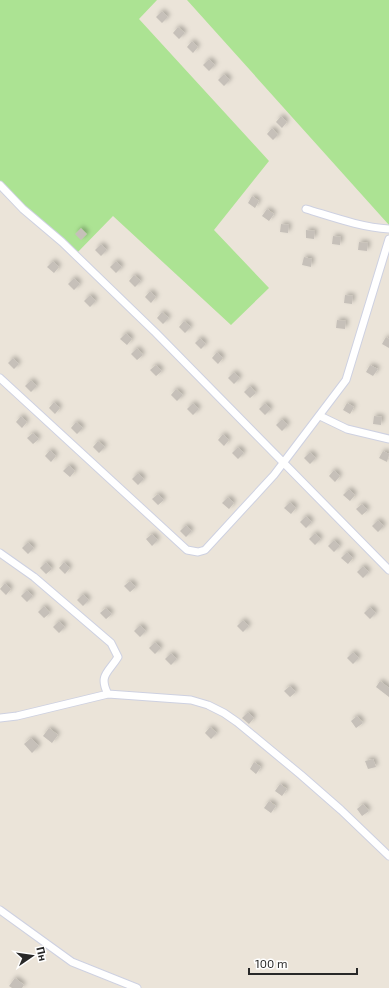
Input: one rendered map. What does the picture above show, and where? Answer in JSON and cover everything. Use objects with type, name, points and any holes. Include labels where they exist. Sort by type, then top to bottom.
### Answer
[{"type":"street","points":[[0,185],[23,209],[62,242],[156,333],[283,464],[389,570]]},
{"type":"street","points":[[306,209],[373,228],[389,229]]},
{"type":"street","points":[[0,378],[187,550],[198,552],[205,550],[283,464],[346,380],[389,239]]},
{"type":"street","points":[[320,416],[347,429],[389,440]]},
{"type":"street","points":[[0,553],[34,577],[111,644],[118,657],[104,674],[104,685],[108,694]]},
{"type":"street","points":[[0,718],[17,716],[108,694],[191,700],[208,705],[224,713],[326,797],[389,856]]},
{"type":"street","points":[[0,910],[72,962],[137,988]]},
{"type":"green space","points":[[0,0],[157,0],[139,19],[269,161],[214,230],[269,288],[231,325],[113,216],[75,255],[0,185]]},
{"type":"green space","points":[[187,0],[389,0],[389,225]]},
{"type":"building","points":[[162,11],[168,17],[162,23],[156,17]]},
{"type":"building","points":[[178,27],[185,33],[179,39],[173,33]]},
{"type":"building","points":[[192,41],[198,47],[193,53],[187,47]]},
{"type":"building","points":[[209,59],[215,65],[209,71],[203,65]]},
{"type":"building","points":[[224,74],[230,80],[224,86],[218,80]]},
{"type":"building","points":[[281,116],[287,122],[282,128],[276,122]]},
{"type":"building","points":[[272,128],[278,135],[273,140],[267,134]]},
{"type":"building","points":[[252,196],[259,201],[255,208],[248,203]]},
{"type":"building","points":[[267,209],[274,214],[269,221],[262,216]]},
{"type":"building","points":[[281,224],[289,225],[288,233],[280,232]]},
{"type":"building","points":[[81,228],[87,234],[81,240],[75,234]]},
{"type":"building","points":[[306,230],[315,231],[314,239],[306,238]]},
{"type":"building","points":[[333,236],[341,237],[340,245],[332,244]]},
{"type":"building","points":[[359,242],[368,243],[367,251],[358,250]]},
{"type":"building","points":[[101,244],[107,250],[101,256],[95,250]]},
{"type":"building","points":[[304,257],[312,259],[311,267],[302,265]]},
{"type":"building","points":[[53,261],[59,267],[54,273],[47,267]]},
{"type":"building","points":[[116,261],[122,267],[116,273],[110,267]]},
{"type":"building","points":[[134,275],[141,281],[135,287],[129,281]]},
{"type":"building","points":[[74,278],[80,284],[74,290],[68,284]]},
{"type":"building","points":[[150,291],[156,297],[151,303],[145,297]]},
{"type":"building","points":[[90,295],[96,301],[90,307],[84,301]]},
{"type":"building","points":[[345,295],[353,296],[352,304],[344,303]]},
{"type":"building","points":[[162,312],[169,318],[163,324],[157,318]]},
{"type":"building","points":[[337,320],[346,321],[345,329],[336,328]]},
{"type":"building","points":[[184,321],[191,327],[185,333],[179,327]]},
{"type":"building","points":[[126,333],[132,339],[127,345],[120,339]]},
{"type":"building","points":[[386,337],[389,339],[389,348],[382,344]]},
{"type":"building","points":[[200,338],[206,344],[201,349],[195,343]]},
{"type":"building","points":[[137,348],[143,355],[137,360],[131,354]]},
{"type":"building","points":[[217,352],[223,358],[218,364],[212,358]]},
{"type":"building","points":[[13,358],[19,364],[14,369],[8,363]]},
{"type":"building","points":[[156,365],[162,371],[156,376],[150,370]]},
{"type":"building","points":[[370,365],[378,369],[373,376],[366,372]]},
{"type":"building","points":[[234,372],[240,378],[234,384],[228,378]]},
{"type":"building","points":[[31,380],[37,386],[31,392],[25,386]]},
{"type":"building","points":[[250,386],[256,393],[250,398],[244,392]]},
{"type":"building","points":[[176,389],[183,395],[177,401],[171,395]]},
{"type":"building","points":[[54,402],[60,408],[55,414],[49,408]]},
{"type":"building","points":[[193,403],[199,409],[193,415],[187,409]]},
{"type":"building","points":[[265,403],[271,409],[265,415],[259,409]]},
{"type":"building","points":[[347,403],[354,407],[350,414],[343,410]]},
{"type":"building","points":[[21,416],[27,422],[22,428],[16,422]]},
{"type":"building","points":[[374,416],[382,417],[381,425],[373,424]]},
{"type":"building","points":[[282,419],[288,425],[282,431],[276,425]]},
{"type":"building","points":[[76,422],[83,428],[77,434],[71,428]]},
{"type":"building","points":[[33,433],[39,439],[33,444],[27,438]]},
{"type":"building","points":[[223,434],[229,440],[224,446],[218,440]]},
{"type":"building","points":[[98,441],[105,447],[99,453],[93,447]]},
{"type":"building","points":[[238,447],[244,453],[238,459],[232,453]]},
{"type":"building","points":[[50,450],[56,456],[51,462],[45,456]]},
{"type":"building","points":[[383,451],[389,454],[387,462],[379,458]]},
{"type":"building","points":[[310,452],[316,458],[310,464],[304,458]]},
{"type":"building","points":[[69,465],[75,471],[70,477],[63,471]]},
{"type":"building","points":[[334,470],[340,476],[335,482],[329,476]]},
{"type":"building","points":[[138,473],[144,479],[138,485],[132,479]]},
{"type":"building","points":[[349,489],[355,495],[350,501],[343,495]]},
{"type":"building","points":[[158,494],[164,500],[158,505],[152,499]]},
{"type":"building","points":[[228,497],[234,503],[229,509],[222,503]]},
{"type":"building","points":[[290,502],[296,508],[291,514],[284,508]]},
{"type":"building","points":[[362,504],[368,510],[362,515],[356,509]]},
{"type":"building","points":[[306,516],[312,522],[306,528],[300,522]]},
{"type":"building","points":[[378,520],[384,526],[378,532],[372,526]]},
{"type":"building","points":[[186,525],[192,531],[186,537],[180,531]]},
{"type":"building","points":[[315,533],[321,539],[315,545],[309,539]]},
{"type":"building","points":[[152,534],[158,540],[152,546],[146,539]]},
{"type":"building","points":[[334,540],[340,546],[334,552],[328,546]]},
{"type":"building","points":[[28,542],[34,548],[28,554],[22,548]]},
{"type":"building","points":[[347,552],[353,558],[348,564],[341,558]]},
{"type":"building","points":[[46,562],[52,569],[46,574],[40,568]]},
{"type":"building","points":[[64,562],[70,568],[65,574],[59,568]]},
{"type":"building","points":[[363,566],[369,572],[363,578],[357,572]]},
{"type":"building","points":[[130,581],[136,587],[130,592],[124,586]]},
{"type":"building","points":[[5,583],[11,589],[6,595],[0,589]]},
{"type":"building","points":[[27,590],[33,596],[27,602],[21,596]]},
{"type":"building","points":[[83,594],[89,600],[83,606],[77,600]]},
{"type":"building","points":[[44,606],[50,613],[44,618],[38,612]]},
{"type":"building","points":[[370,607],[376,613],[370,619],[364,613]]},
{"type":"building","points":[[106,608],[112,614],[106,619],[100,613]]},
{"type":"building","points":[[243,620],[249,626],[243,632],[237,626]]},
{"type":"building","points":[[59,621],[65,627],[59,633],[53,627]]},
{"type":"building","points":[[140,625],[146,631],[140,637],[134,631]]},
{"type":"building","points":[[155,642],[161,648],[155,654],[149,648]]},
{"type":"building","points":[[353,652],[359,658],[353,664],[347,658]]},
{"type":"building","points":[[171,653],[177,659],[171,665],[165,659]]},
{"type":"building","points":[[380,681],[389,688],[389,697],[376,687]]},
{"type":"building","points":[[290,686],[296,692],[290,697],[284,691]]},
{"type":"building","points":[[248,712],[254,718],[249,724],[242,718]]},
{"type":"building","points":[[357,716],[363,723],[356,728],[351,721]]},
{"type":"building","points":[[210,727],[217,733],[211,739],[205,733]]},
{"type":"building","points":[[49,728],[58,735],[52,743],[43,736]]},
{"type":"building","points":[[31,738],[39,746],[32,753],[24,744]]},
{"type":"building","points":[[373,759],[376,767],[368,769],[365,761]]},
{"type":"building","points":[[254,762],[261,767],[256,774],[250,769]]},
{"type":"building","points":[[280,784],[287,789],[282,796],[275,791]]},
{"type":"building","points":[[269,801],[276,806],[271,813],[264,808]]},
{"type":"building","points":[[363,804],[369,811],[362,816],[357,809]]},
{"type":"building","points":[[15,978],[24,985],[22,988],[12,988],[9,986]]}]
